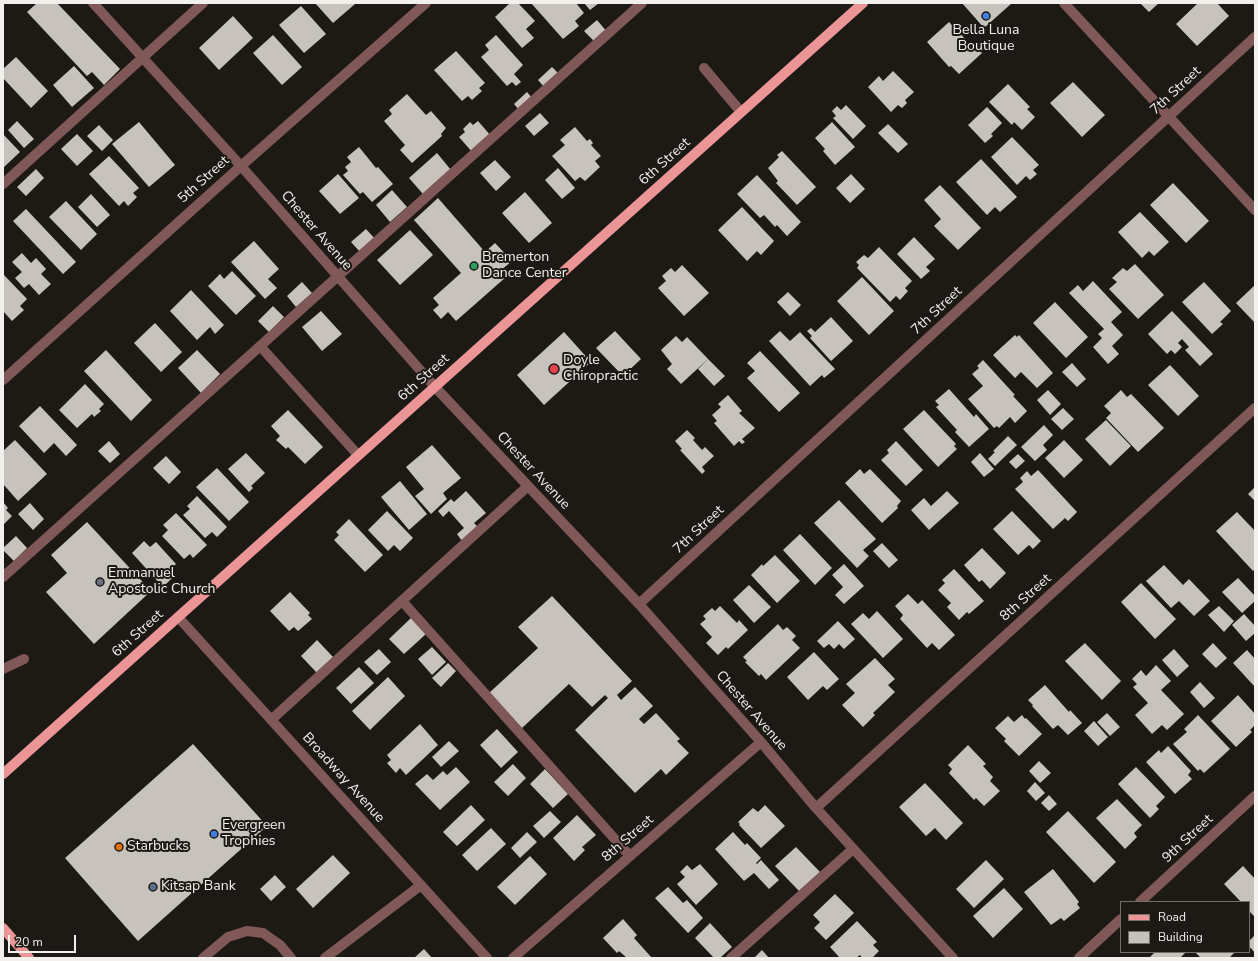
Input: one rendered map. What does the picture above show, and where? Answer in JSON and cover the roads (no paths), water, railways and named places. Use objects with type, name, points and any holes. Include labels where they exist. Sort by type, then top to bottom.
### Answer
[{"type":"main road","name":"6th Street","points":[[3,774],[863,3]]},
{"type":"main road","points":[[3,928],[29,958]]},
{"type":"street","name":"Chester Avenue","points":[[93,3],[241,166],[435,387],[639,604],[761,742],[816,808],[953,958]]},
{"type":"street","points":[[3,184],[203,3]]},
{"type":"street","name":"5th Street","points":[[3,380],[241,166],[426,3]]},
{"type":"street","points":[[3,577],[642,3]]},
{"type":"street","points":[[1064,3],[1255,210]]},
{"type":"street","name":"7th Street","points":[[639,604],[1255,37]]},
{"type":"street","points":[[704,68],[741,112]]},
{"type":"street","points":[[260,346],[358,455]]},
{"type":"street","name":"8th Street","points":[[816,808],[1255,408]]},
{"type":"street","points":[[271,720],[528,486]]},
{"type":"street","points":[[402,601],[630,856]]},
{"type":"street","name":"Broadway Avenue","points":[[178,617],[487,958]]},
{"type":"street","points":[[3,669],[24,659]]},
{"type":"street","name":"8th Street","points":[[513,958],[761,742]]},
{"type":"street","name":"9th Street","points":[[1141,901],[1255,796]]},
{"type":"street","points":[[731,958],[853,849]]},
{"type":"street","points":[[325,958],[421,885]]},
{"type":"street","points":[[1079,958],[1120,920]]},
{"type":"street","points":[[203,958],[228,937],[247,931],[263,933],[280,945],[291,958]]},
{"type":"place","name":"Bella Luna Boutique","points":[[986,16]]},
{"type":"place","name":"Bremerton Dance Center","points":[[474,266]]},
{"type":"place","name":"Doyle Chiropractic","points":[[554,369]]},
{"type":"place","name":"Emmanuel Apostolic Church","points":[[100,582]]},
{"type":"place","name":"Evergreen Trophies","points":[[214,834]]},
{"type":"place","name":"Starbucks","points":[[119,847]]},
{"type":"place","name":"Kitsap Bank","points":[[153,887]]}]
